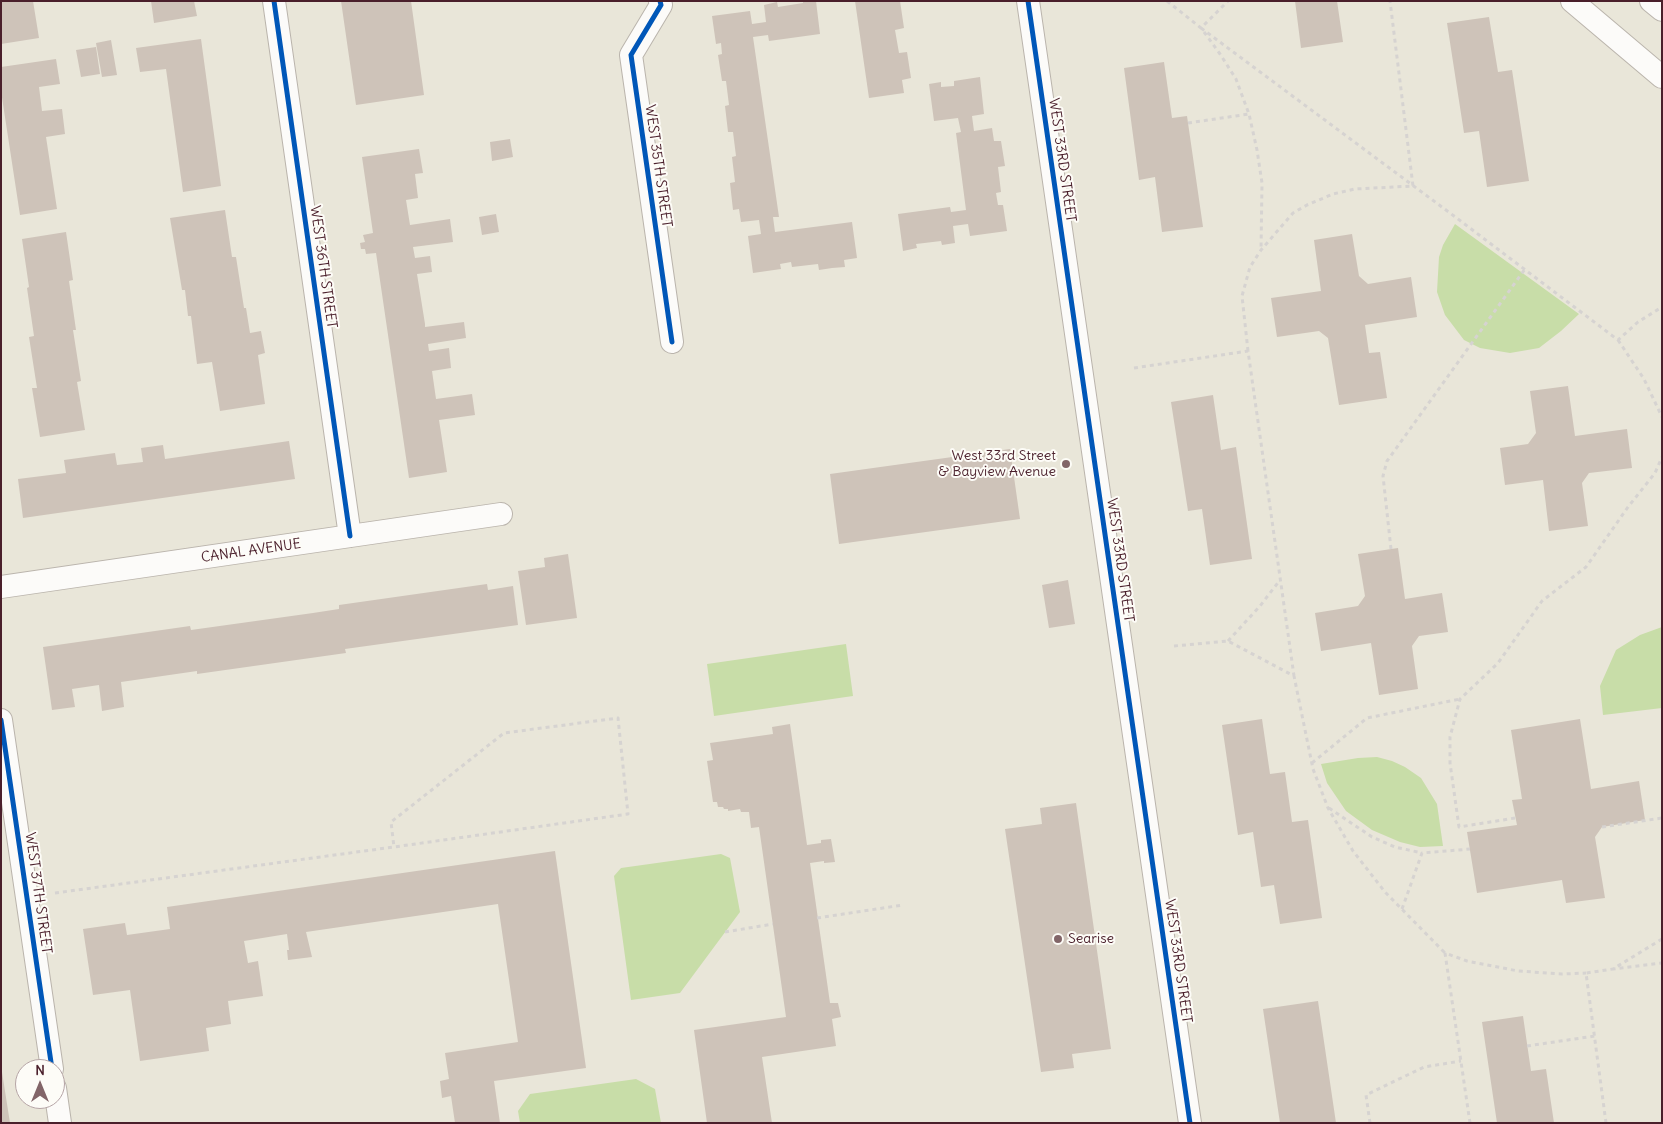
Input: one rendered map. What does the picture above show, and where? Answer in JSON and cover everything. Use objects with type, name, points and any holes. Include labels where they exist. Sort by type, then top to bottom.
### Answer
[{"type":"street","name":"WEST 36TH STREET","points":[[274,1],[350,536]]},
{"type":"street","name":"WEST 35TH STREET","points":[[660,1],[661,5],[631,55],[672,342]]},
{"type":"street","name":"WEST 33RD STREET","points":[[1028,1],[1190,1123]]},
{"type":"street","points":[[1572,1],[1662,77]]},
{"type":"street","points":[[1651,1],[1662,10]]},
{"type":"street","name":"CANAL AVENUE","points":[[1,587],[501,514]]},
{"type":"street","name":"WEST 37TH STREET","points":[[1,720],[51,1059]]},
{"type":"street","points":[[58,1109],[60,1123]]},
{"type":"path","points":[[1168,1],[1200,28],[1618,340],[1644,379],[1662,417]]},
{"type":"path","points":[[1200,28],[1228,1]]},
{"type":"path","points":[[1390,1],[1413,186]]},
{"type":"path","points":[[1200,28],[1236,79],[1249,114],[1262,183],[1260,250]]},
{"type":"path","points":[[1188,123],[1249,114]]},
{"type":"path","points":[[1413,186],[1355,189],[1333,194],[1293,213],[1260,250],[1250,268],[1242,296],[1248,351],[1294,676],[1312,763],[1328,808],[1353,851],[1385,892],[1445,952],[1467,961],[1518,971],[1562,974],[1586,973],[1662,963]]},
{"type":"path","points":[[1391,549],[1383,476],[1388,461],[1525,269]]},
{"type":"path","points":[[1618,340],[1638,322],[1662,307]]},
{"type":"path","points":[[1134,368],[1248,351]]},
{"type":"path","points":[[1516,818],[1459,826],[1450,763],[1450,737],[1460,699],[1498,663],[1542,601],[1586,567],[1628,507],[1655,473],[1662,457]]},
{"type":"path","points":[[1228,641],[1260,606],[1280,580]]},
{"type":"path","points":[[1174,646],[1228,641],[1294,676]]},
{"type":"path","points":[[1312,763],[1367,718],[1460,699]]},
{"type":"path","points":[[55,893],[628,814],[618,718],[504,733],[391,822],[394,846]]},
{"type":"path","points":[[1328,808],[1372,836],[1395,847],[1422,853],[1470,849]]},
{"type":"path","points":[[1602,826],[1662,818]]},
{"type":"path","points":[[1402,909],[1422,853]]},
{"type":"path","points":[[817,918],[903,905]]},
{"type":"path","points":[[725,932],[773,924]]},
{"type":"path","points":[[1613,969],[1662,939]]},
{"type":"path","points":[[1445,952],[1470,1123]]},
{"type":"path","points":[[1586,973],[1606,1123]]},
{"type":"path","points":[[1527,1046],[1594,1036]]},
{"type":"path","points":[[1370,1123],[1366,1095],[1424,1067],[1461,1061]]},
{"type":"green space","points":[[1455,224],[1579,314],[1539,348],[1510,353],[1480,348],[1464,340],[1445,315],[1437,292],[1439,257],[1443,245]]},
{"type":"green space","points":[[1662,627],[1662,708],[1603,715],[1600,686],[1616,650],[1640,635]]},
{"type":"green space","points":[[846,644],[853,696],[714,716],[707,664]]},
{"type":"green space","points":[[1377,757],[1405,767],[1421,778],[1437,804],[1443,846],[1420,847],[1400,842],[1372,830],[1346,811],[1327,783],[1321,764]]},
{"type":"green space","points":[[721,854],[730,858],[740,912],[680,993],[631,1000],[614,876],[621,868]]},
{"type":"green space","points":[[636,1079],[655,1089],[661,1123],[520,1123],[518,1111],[530,1094]]},
{"type":"building","points":[[1,1],[33,1],[39,38],[1,44]]},
{"type":"building","points":[[151,1],[194,1],[197,16],[154,23]]},
{"type":"building","points":[[341,1],[411,1],[424,95],[356,105]]},
{"type":"building","points":[[803,1],[816,1],[820,34],[769,41],[768,35],[753,37],[779,217],[773,217],[775,232],[852,222],[857,258],[844,260],[845,267],[819,270],[818,264],[792,267],[791,262],[780,264],[781,269],[753,273],[748,236],[761,234],[759,220],[741,222],[739,209],[733,210],[730,183],[735,182],[732,157],[736,156],[733,132],[728,132],[725,106],[729,105],[726,81],[722,81],[718,55],[722,54],[721,43],[716,44],[712,16],[750,11],[752,24],[766,22],[764,5],[777,2],[778,7],[803,3]]},
{"type":"building","points":[[855,1],[900,1],[904,28],[895,30],[899,53],[907,52],[911,78],[902,80],[904,93],[869,98]]},
{"type":"building","points":[[1295,1],[1337,1],[1343,42],[1301,48]]},
{"type":"building","points":[[1489,17],[1498,72],[1512,70],[1529,181],[1487,187],[1479,131],[1464,133],[1447,23]]},
{"type":"building","points":[[201,39],[221,186],[183,192],[166,69],[140,72],[136,48]]},
{"type":"building","points":[[111,40],[117,75],[102,77],[96,43]]},
{"type":"building","points":[[96,47],[100,74],[81,77],[76,50]]},
{"type":"building","points":[[56,59],[60,84],[39,87],[42,111],[62,109],[65,134],[46,137],[57,209],[20,215],[1,91],[1,67]]},
{"type":"building","points":[[1164,62],[1172,118],[1187,116],[1203,227],[1162,232],[1155,177],[1139,180],[1124,68]]},
{"type":"building","points":[[980,77],[984,114],[972,116],[974,131],[992,128],[994,141],[1001,141],[1005,166],[998,167],[1001,192],[996,193],[998,205],[1003,205],[1007,231],[970,236],[968,224],[953,226],[955,243],[942,245],[941,241],[916,244],[917,248],[903,251],[898,214],[950,207],[951,212],[966,210],[956,133],[961,132],[958,118],[934,121],[929,84],[941,82],[941,87],[954,86],[954,81]]},
{"type":"building","points":[[510,139],[513,157],[492,161],[490,142]]},
{"type":"building","points":[[419,149],[423,173],[415,174],[418,198],[406,200],[410,225],[450,219],[453,242],[413,247],[415,258],[430,256],[432,272],[417,274],[425,327],[464,322],[466,338],[428,344],[429,351],[449,348],[451,368],[432,371],[436,399],[472,394],[475,415],[439,420],[447,472],[409,478],[376,253],[366,254],[365,249],[361,249],[360,243],[365,242],[363,235],[373,233],[362,157]]},
{"type":"building","points":[[225,210],[232,257],[236,257],[250,333],[261,331],[265,353],[258,355],[265,404],[220,411],[212,362],[197,364],[191,316],[188,316],[185,290],[182,290],[170,218]]},
{"type":"building","points":[[496,214],[499,232],[482,235],[479,217]]},
{"type":"building","points":[[66,232],[73,280],[69,281],[76,330],[73,330],[81,381],[77,382],[85,430],[40,437],[32,388],[37,388],[29,337],[34,336],[22,239]]},
{"type":"building","points":[[1352,234],[1359,276],[1368,284],[1411,277],[1417,317],[1365,325],[1369,353],[1380,352],[1387,398],[1339,405],[1328,338],[1319,331],[1277,337],[1271,298],[1321,291],[1314,240]]},
{"type":"building","points":[[1568,386],[1575,436],[1627,429],[1632,468],[1589,473],[1582,483],[1588,526],[1549,531],[1543,480],[1505,485],[1500,448],[1528,444],[1536,433],[1530,391]]},
{"type":"building","points":[[1213,395],[1221,450],[1236,447],[1252,559],[1210,565],[1202,509],[1188,511],[1171,402]]},
{"type":"building","points":[[289,441],[295,479],[23,518],[18,479],[66,473],[64,460],[115,453],[117,465],[143,462],[141,448],[163,445],[165,459]]},
{"type":"building","points":[[1010,449],[1020,519],[839,544],[830,474]]},
{"type":"building","points":[[1398,548],[1405,599],[1442,593],[1448,632],[1419,636],[1412,646],[1418,689],[1379,695],[1371,643],[1321,651],[1315,613],[1358,606],[1365,596],[1358,554]]},
{"type":"building","points":[[568,554],[577,618],[526,625],[518,571],[545,567],[544,558]]},
{"type":"building","points":[[1068,580],[1075,624],[1049,628],[1042,585]]},
{"type":"building","points":[[487,584],[488,590],[513,586],[518,625],[345,649],[346,653],[197,674],[197,671],[121,682],[124,707],[102,711],[99,685],[72,689],[75,707],[52,710],[43,647],[190,626],[191,630],[313,613],[339,609],[339,605]]},
{"type":"building","points":[[1262,719],[1270,774],[1285,772],[1292,822],[1308,820],[1322,918],[1280,924],[1274,885],[1261,887],[1253,832],[1238,835],[1222,725]]},
{"type":"building","points":[[1580,719],[1591,789],[1639,781],[1645,820],[1602,827],[1595,837],[1605,898],[1566,903],[1562,880],[1477,893],[1467,832],[1517,825],[1512,800],[1522,799],[1511,730]]},
{"type":"building","points":[[790,724],[807,845],[831,839],[835,862],[810,863],[830,1003],[838,1003],[841,1017],[832,1019],[836,1046],[762,1057],[772,1123],[707,1123],[694,1030],[786,1017],[759,827],[751,828],[749,812],[741,812],[740,809],[728,811],[728,809],[723,807],[718,807],[717,802],[713,802],[707,761],[713,760],[710,743],[773,734],[772,727]]},
{"type":"building","name":"Searise","points":[[1076,803],[1111,1049],[1072,1054],[1074,1068],[1041,1072],[1005,829],[1042,824],[1040,808]]},
{"type":"building","points":[[555,851],[586,1068],[494,1081],[500,1123],[455,1123],[451,1096],[442,1098],[440,1081],[449,1079],[445,1053],[518,1042],[498,904],[306,932],[312,957],[288,960],[287,934],[244,941],[248,963],[258,961],[263,996],[228,1001],[231,1024],[206,1028],[209,1051],[140,1061],[130,990],[93,995],[83,929],[125,923],[127,935],[170,929],[167,907]]},
{"type":"building","points":[[1318,1001],[1336,1123],[1280,1123],[1263,1009]]},
{"type":"building","points":[[1523,1016],[1531,1071],[1546,1069],[1554,1123],[1497,1123],[1482,1022]]},
{"type":"building","points":[[2,1072],[10,1123],[1,1123]]},
{"type":"cycle path","points":[[274,1],[350,536]]},
{"type":"cycle path","points":[[660,1],[661,5],[631,55],[672,342]]},
{"type":"cycle path","points":[[1028,1],[1190,1123]]},
{"type":"cycle path","points":[[1,720],[51,1059]]},
{"type":"place","name":"West 33rd Street & Bayview Avenue","points":[[1066,464]]},
{"type":"place","name":"Searise","points":[[1058,939]]}]
